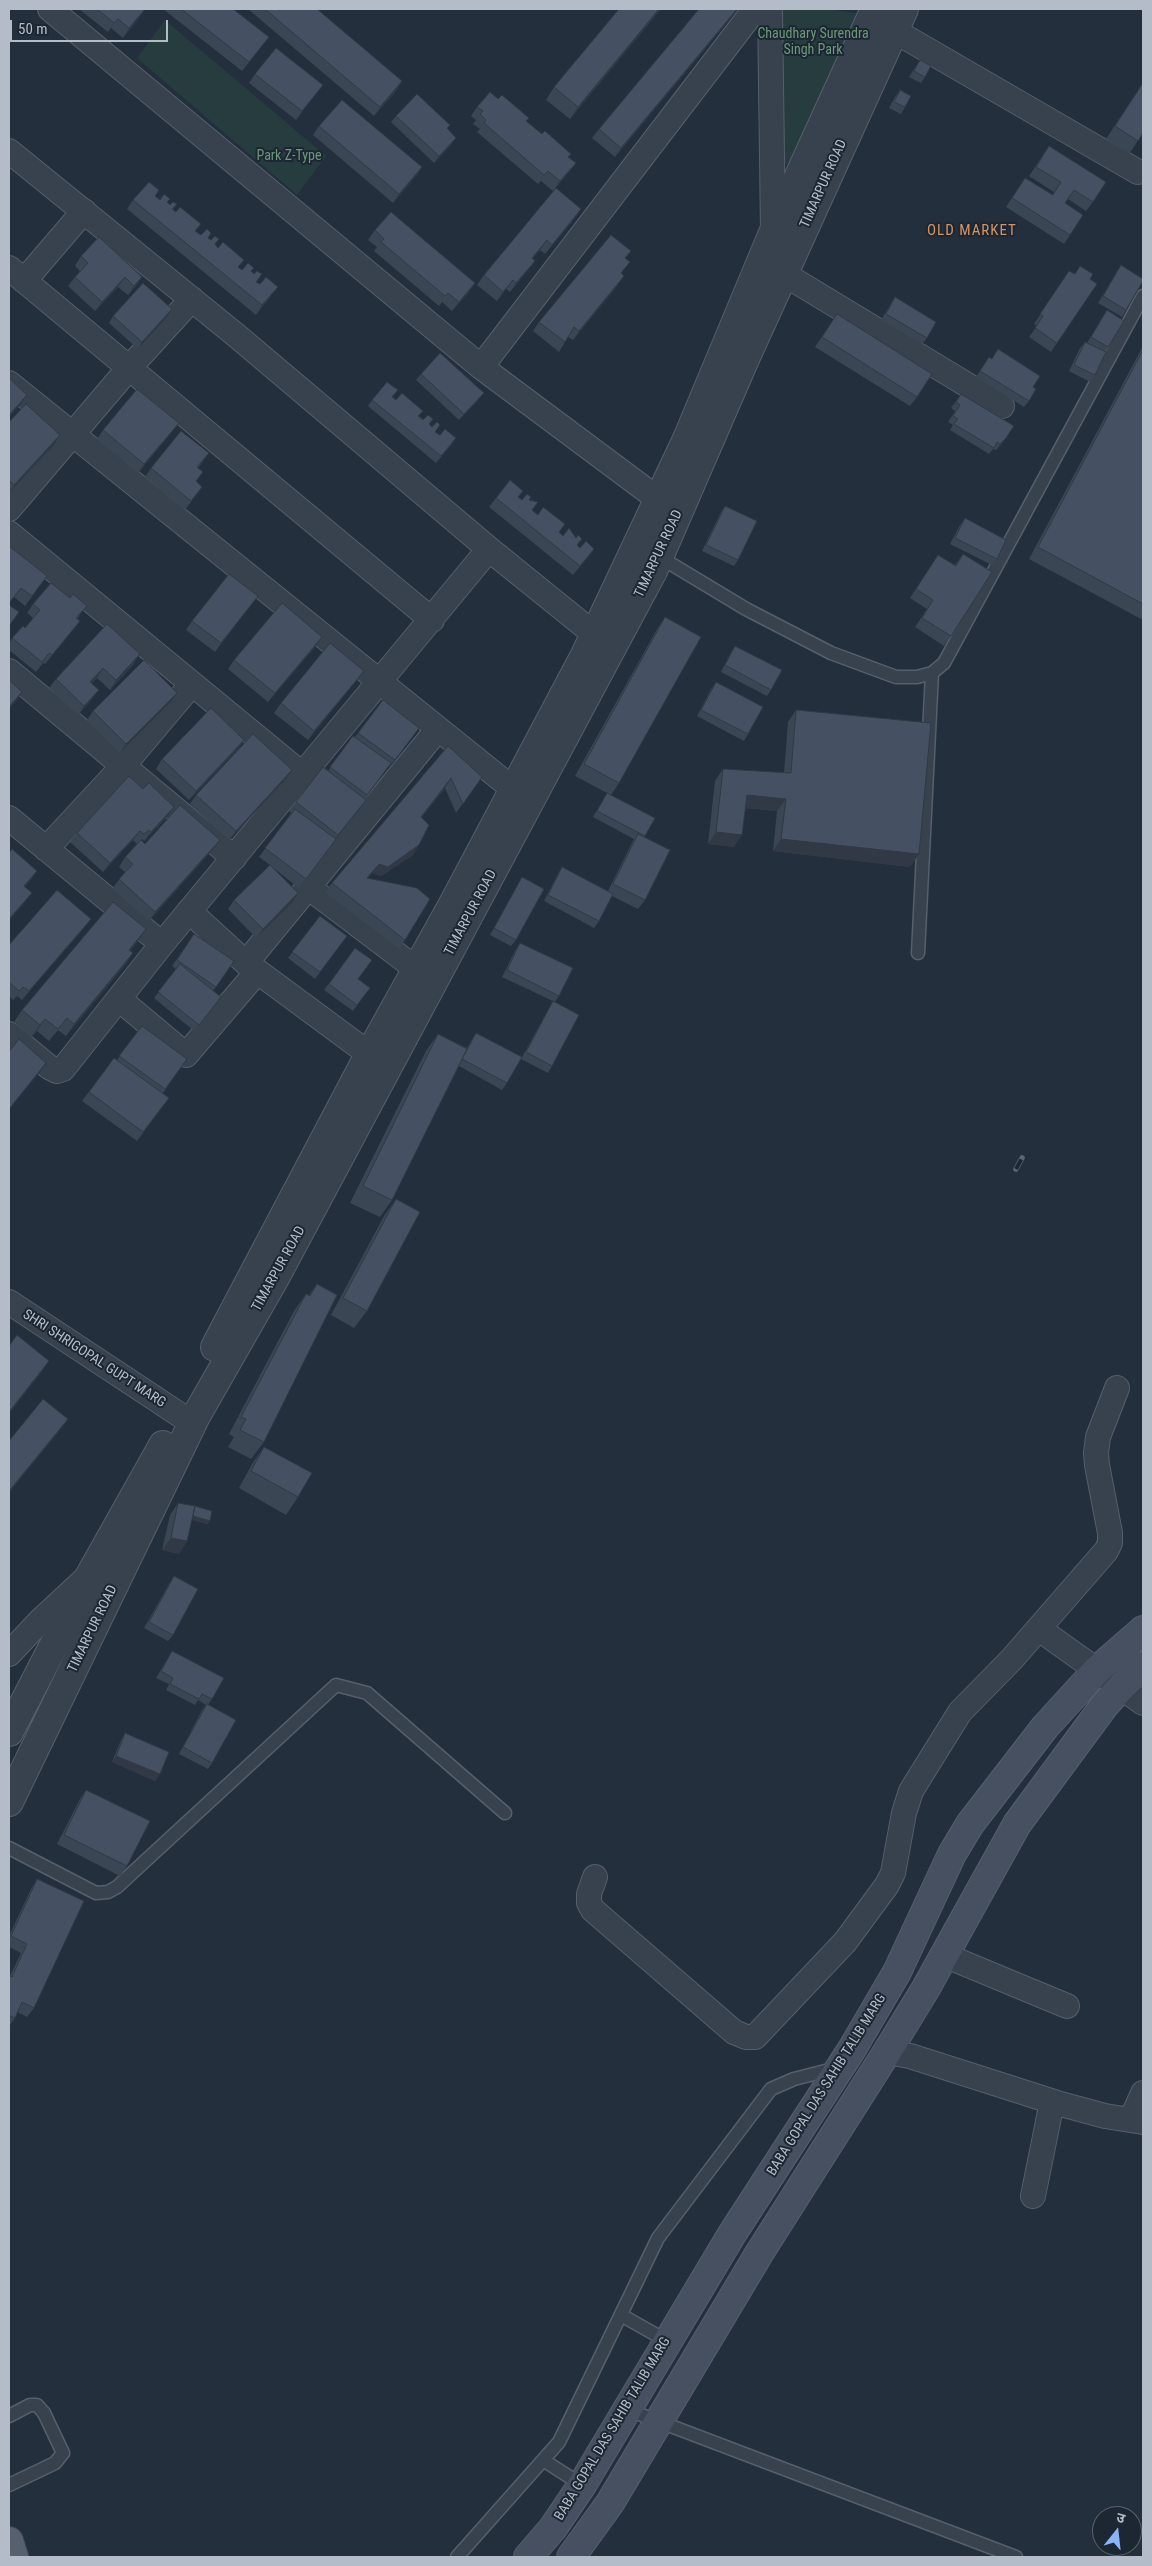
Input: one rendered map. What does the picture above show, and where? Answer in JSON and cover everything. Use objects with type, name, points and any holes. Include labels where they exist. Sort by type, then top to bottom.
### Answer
[{"type":"main road","name":"BABA GOPAL DAS SAHIB TALIB MARG","points":[[528,2557],[553,2528],[582,2485],[732,2234],[841,2067],[897,1972],[952,1854],[970,1824],[1045,1727],[1097,1670],[1143,1630]]},
{"type":"main road","points":[[571,2557],[610,2503],[760,2252],[887,2052],[1017,1824],[1071,1748],[1121,1687],[1143,1666]]},
{"type":"street","points":[[50,9],[481,368],[669,508]]},
{"type":"street","points":[[481,368],[755,9]]},
{"type":"street","points":[[770,9],[773,233]]},
{"type":"street","name":"TIMARPUR ROAD","points":[[669,508],[773,233],[875,9]]},
{"type":"street","points":[[899,15],[1138,172]]},
{"type":"street","name":"TIMARPUR ROAD","points":[[9,1732],[101,1581],[186,1420],[281,1267],[379,1061],[603,642],[649,550],[784,274],[899,15]]},
{"type":"street","points":[[9,151],[192,299],[489,550],[603,642]]},
{"type":"street","points":[[84,211],[17,275],[432,620]]},
{"type":"street","points":[[784,274],[1002,406]]},
{"type":"street","points":[[9,509],[129,368],[192,299]]},
{"type":"street","points":[[9,383],[522,795]]},
{"type":"street","points":[[9,533],[303,775]]},
{"type":"street","points":[[9,1034],[49,1067],[57,1070],[63,1069],[162,944],[489,550]]},
{"type":"street","points":[[9,671],[234,858]]},
{"type":"street","points":[[46,848],[123,766],[192,684]]},
{"type":"street","points":[[119,998],[186,1055],[308,888],[438,729]]},
{"type":"street","points":[[9,818],[162,944]]},
{"type":"street","points":[[308,888],[425,976]]},
{"type":"street","points":[[190,912],[251,968],[379,1061]]},
{"type":"street","name":"SHRI SHRIGOPAL GUPT MARG","points":[[9,1302],[186,1420]]},
{"type":"street","points":[[595,1877],[589,1894],[589,1903],[593,1910],[734,2032],[746,2037],[755,2037],[845,1942],[887,1885],[893,1873],[904,1813],[911,1791],[960,1712],[1039,1629],[1110,1543],[1096,1465],[1096,1453],[1098,1437],[1117,1388]]},
{"type":"street","points":[[9,1654],[41,1620],[101,1581]]},
{"type":"street","name":"TIMARPUR ROAD","points":[[9,1802],[101,1581]]},
{"type":"street","points":[[1039,1629],[1143,1703]]},
{"type":"street","points":[[944,1955],[1067,2006]]},
{"type":"street","points":[[887,2052],[910,2056],[1052,2102],[1105,2116],[1137,2121],[1143,2094]]},
{"type":"street","points":[[1033,2196],[1052,2102]]},
{"type":"lane","points":[[649,550],[746,609],[831,653],[896,677],[916,677],[932,673],[944,663],[1143,296]]},
{"type":"lane","points":[[918,952],[932,673]]},
{"type":"lane","points":[[9,1848],[96,1893],[108,1892],[117,1887],[336,1685],[367,1693],[506,1813]]},
{"type":"lane","points":[[457,2557],[559,2442],[658,2238],[771,2089],[794,2079],[841,2067]]},
{"type":"lane","points":[[621,2315],[667,2341]]},
{"type":"lane","points":[[9,2416],[30,2405],[37,2406],[44,2413],[63,2453],[55,2463],[9,2485]]},
{"type":"lane","points":[[626,2409],[1016,2557]]},
{"type":"lane","points":[[543,2460],[582,2485]]},
{"type":"green space","name":"Chaudhary Surendra Singh Park","points":[[780,9],[826,9],[863,14],[790,165],[782,163]]},
{"type":"green space","name":"Park Z-Type","points":[[165,20],[326,156],[297,195],[137,58]]},
{"type":"building","points":[[97,9],[145,9],[129,28],[118,19],[114,23]]},
{"type":"building","points":[[181,9],[233,9],[269,37],[249,62]]},
{"type":"building","points":[[265,9],[317,9],[402,81],[380,107]]},
{"type":"building","points":[[619,9],[659,9],[578,107],[554,87]]},
{"type":"building","points":[[699,9],[737,9],[621,148],[599,129]]},
{"type":"building","points":[[276,48],[323,85],[302,111],[255,74]]},
{"type":"building","points":[[920,60],[931,66],[925,77],[914,71]]},
{"type":"building","points":[[1143,83],[1143,133],[1138,141],[1115,126]]},
{"type":"building","points":[[900,90],[911,96],[905,107],[894,102]]},
{"type":"building","points":[[490,92],[498,99],[502,95],[529,118],[526,121],[542,134],[545,131],[571,154],[568,157],[576,163],[560,181],[548,171],[544,175],[484,123],[486,120],[480,114],[483,111],[477,107]]},
{"type":"building","points":[[417,94],[450,125],[447,128],[456,138],[439,156],[396,116]]},
{"type":"building","points":[[342,100],[422,167],[399,194],[319,126]]},
{"type":"building","points":[[1049,146],[1106,182],[1093,202],[1074,190],[1065,203],[1083,215],[1070,235],[1012,198],[1025,178],[1053,195],[1061,182],[1036,167]]},
{"type":"building","points":[[149,182],[159,190],[155,196],[160,200],[164,194],[170,199],[167,202],[170,205],[173,202],[177,204],[172,209],[176,212],[180,207],[201,224],[195,231],[201,235],[207,229],[211,233],[208,238],[211,240],[215,236],[219,239],[215,244],[218,248],[223,242],[244,260],[238,267],[242,270],[248,263],[254,268],[251,271],[254,274],[257,271],[262,274],[256,282],[260,284],[266,277],[278,287],[262,305],[133,200]]},
{"type":"building","points":[[556,188],[581,209],[552,245],[547,240],[532,258],[535,261],[516,283],[513,280],[503,292],[484,275]]},
{"type":"building","points":[[391,212],[475,283],[459,302],[448,293],[445,296],[381,242],[384,239],[375,230]]},
{"type":"building","points":[[611,235],[631,251],[625,258],[630,262],[621,273],[624,276],[579,331],[574,327],[565,342],[539,322]]},
{"type":"building","points":[[99,237],[142,277],[134,286],[125,277],[102,302],[75,277],[88,263],[81,256]]},
{"type":"building","points":[[1121,265],[1143,279],[1126,310],[1103,296]]},
{"type":"building","points":[[1080,266],[1093,274],[1090,279],[1097,284],[1057,343],[1035,328],[1043,316],[1040,314],[1069,271],[1075,274]]},
{"type":"building","points":[[143,283],[172,309],[142,342],[113,316]]},
{"type":"building","points":[[895,297],[936,322],[927,338],[886,314]]},
{"type":"building","points":[[1107,310],[1124,321],[1108,347],[1091,337]]},
{"type":"building","points":[[837,314],[932,374],[917,397],[822,337]]},
{"type":"building","points":[[1085,342],[1106,352],[1095,375],[1074,365]]},
{"type":"building","points":[[998,349],[1040,376],[1033,387],[1036,389],[1029,401],[980,371],[989,357],[992,359]]},
{"type":"building","points":[[1143,350],[1143,604],[1038,547]]},
{"type":"building","points":[[440,353],[484,393],[464,414],[421,374]]},
{"type":"building","points":[[9,378],[27,395],[9,415]]},
{"type":"building","points":[[387,382],[398,390],[392,397],[396,400],[402,393],[423,411],[418,416],[423,420],[428,415],[433,419],[429,424],[432,427],[437,422],[440,425],[435,432],[440,435],[445,429],[456,438],[441,456],[372,400]]},
{"type":"building","points":[[137,389],[179,423],[144,464],[103,430]]},
{"type":"building","points":[[961,394],[1014,426],[1000,444],[997,442],[994,448],[954,424],[958,419],[953,416],[960,405],[956,402]]},
{"type":"building","points":[[26,404],[60,435],[14,485],[9,480],[9,422]]},
{"type":"building","points":[[181,431],[209,453],[197,467],[203,472],[196,481],[202,487],[191,501],[151,468]]},
{"type":"building","points":[[510,480],[523,491],[518,497],[522,500],[527,494],[531,497],[529,500],[538,502],[532,510],[538,515],[543,507],[565,524],[559,532],[563,536],[569,528],[576,538],[578,535],[582,539],[577,545],[580,548],[586,541],[594,549],[580,566],[496,498]]},
{"type":"building","points":[[725,506],[757,521],[738,560],[706,545]]},
{"type":"building","points":[[965,518],[1006,540],[997,559],[955,538]]},
{"type":"building","points":[[9,546],[47,576],[32,596],[21,588],[9,603]]},
{"type":"building","points":[[963,554],[992,572],[951,636],[922,618],[933,600],[916,589],[938,555],[956,566]]},
{"type":"building","points":[[229,574],[258,596],[221,643],[192,621]]},
{"type":"building","points":[[51,583],[70,598],[73,594],[87,606],[76,618],[80,621],[52,655],[49,653],[42,662],[12,638],[23,626],[25,628],[40,610],[33,604]]},
{"type":"building","points":[[282,603],[322,637],[275,693],[234,660]]},
{"type":"building","points":[[9,605],[19,612],[9,626]]},
{"type":"building","points":[[665,617],[701,637],[619,783],[584,764]]},
{"type":"building","points":[[107,624],[140,654],[116,680],[103,668],[90,682],[99,690],[84,706],[56,679]]},
{"type":"building","points":[[330,643],[364,671],[314,731],[281,703]]},
{"type":"building","points":[[735,646],[782,670],[771,690],[725,665]]},
{"type":"building","points":[[144,660],[177,693],[126,744],[93,711]]},
{"type":"building","points":[[9,680],[22,692],[9,707]]},
{"type":"building","points":[[716,682],[763,707],[748,734],[701,710]]},
{"type":"building","points":[[383,700],[419,728],[395,760],[358,733]]},
{"type":"building","points":[[211,708],[244,740],[196,791],[162,759]]},
{"type":"building","points":[[796,710],[931,723],[919,854],[781,839],[786,799],[747,795],[742,835],[716,832],[723,769],[791,773]]},
{"type":"building","points":[[253,734],[292,770],[236,831],[196,795]]},
{"type":"building","points":[[353,736],[391,763],[367,795],[330,767]]},
{"type":"building","points":[[448,746],[482,777],[463,804],[451,778],[421,817],[429,825],[419,845],[388,867],[379,864],[367,878],[417,888],[430,899],[405,940],[332,883]]},
{"type":"building","points":[[323,767],[366,800],[338,835],[296,802]]},
{"type":"building","points":[[129,776],[143,789],[149,783],[174,807],[151,832],[149,830],[144,834],[140,831],[110,863],[77,833]]},
{"type":"building","points":[[607,793],[655,818],[645,836],[597,811]]},
{"type":"building","points":[[180,805],[220,840],[155,912],[119,879],[133,864],[125,857],[141,840],[145,844]]},
{"type":"building","points":[[295,809],[336,839],[306,879],[265,848]]},
{"type":"building","points":[[638,834],[670,850],[645,900],[613,884]]},
{"type":"building","points":[[12,849],[37,871],[24,886],[32,893],[9,919],[9,853]]},
{"type":"building","points":[[270,865],[298,893],[263,929],[234,900]]},
{"type":"building","points":[[562,867],[613,894],[599,921],[548,895]]},
{"type":"building","points":[[522,877],[544,889],[516,940],[494,928]]},
{"type":"building","points":[[57,890],[91,919],[29,991],[23,987],[19,991],[9,982],[9,945]]},
{"type":"building","points":[[113,902],[146,929],[129,950],[133,953],[74,1024],[67,1018],[58,1029],[45,1019],[40,1025],[22,1010]]},
{"type":"building","points":[[320,916],[347,936],[320,972],[292,952]]},
{"type":"building","points":[[194,934],[234,961],[216,987],[177,960]]},
{"type":"building","points":[[520,943],[573,968],[559,996],[507,970]]},
{"type":"building","points":[[355,948],[372,960],[358,979],[370,988],[357,1005],[329,984]]},
{"type":"building","points":[[180,964],[221,997],[199,1025],[158,992]]},
{"type":"building","points":[[553,1001],[579,1015],[552,1066],[526,1052]]},
{"type":"building","points":[[142,1026],[187,1059],[165,1089],[119,1056]]},
{"type":"building","points":[[476,1033],[522,1057],[507,1083],[462,1059]]},
{"type":"building","points":[[438,1034],[467,1049],[392,1200],[363,1186]]},
{"type":"building","points":[[19,1039],[46,1063],[9,1109],[9,1052]]},
{"type":"building","points":[[114,1058],[169,1098],[143,1132],[89,1092]]},
{"type":"building","points":[[396,1199],[420,1212],[367,1311],[343,1298]]},
{"type":"building","points":[[317,1284],[337,1295],[264,1442],[240,1430],[246,1419],[241,1417],[306,1294],[310,1296]]},
{"type":"building","points":[[17,1335],[49,1361],[9,1412],[9,1346]]},
{"type":"building","points":[[43,1399],[68,1419],[9,1491],[9,1441]]},
{"type":"building","points":[[264,1447],[312,1473],[298,1497],[251,1471]]},
{"type":"building","points":[[178,1503],[195,1506],[187,1541],[171,1538]]},
{"type":"building","points":[[195,1506],[212,1511],[210,1521],[193,1516]]},
{"type":"building","points":[[174,1576],[198,1589],[173,1635],[149,1622]]},
{"type":"building","points":[[172,1651],[224,1678],[212,1699],[202,1694],[199,1699],[170,1684],[173,1678],[161,1671]]},
{"type":"building","points":[[207,1704],[236,1720],[212,1763],[183,1747]]},
{"type":"building","points":[[125,1733],[169,1752],[160,1774],[116,1756]]},
{"type":"building","points":[[86,1790],[150,1821],[127,1866],[64,1835]]},
{"type":"building","points":[[37,1879],[84,1901],[34,2008],[22,2002],[15,2018],[9,2017],[9,1975],[12,1977],[27,1944],[11,1936]]},
{"type":"railway","points":[[1016,1169],[1022,1158]]},
{"type":"district","name":"OLD MARKET","points":[[972,231]]}]
